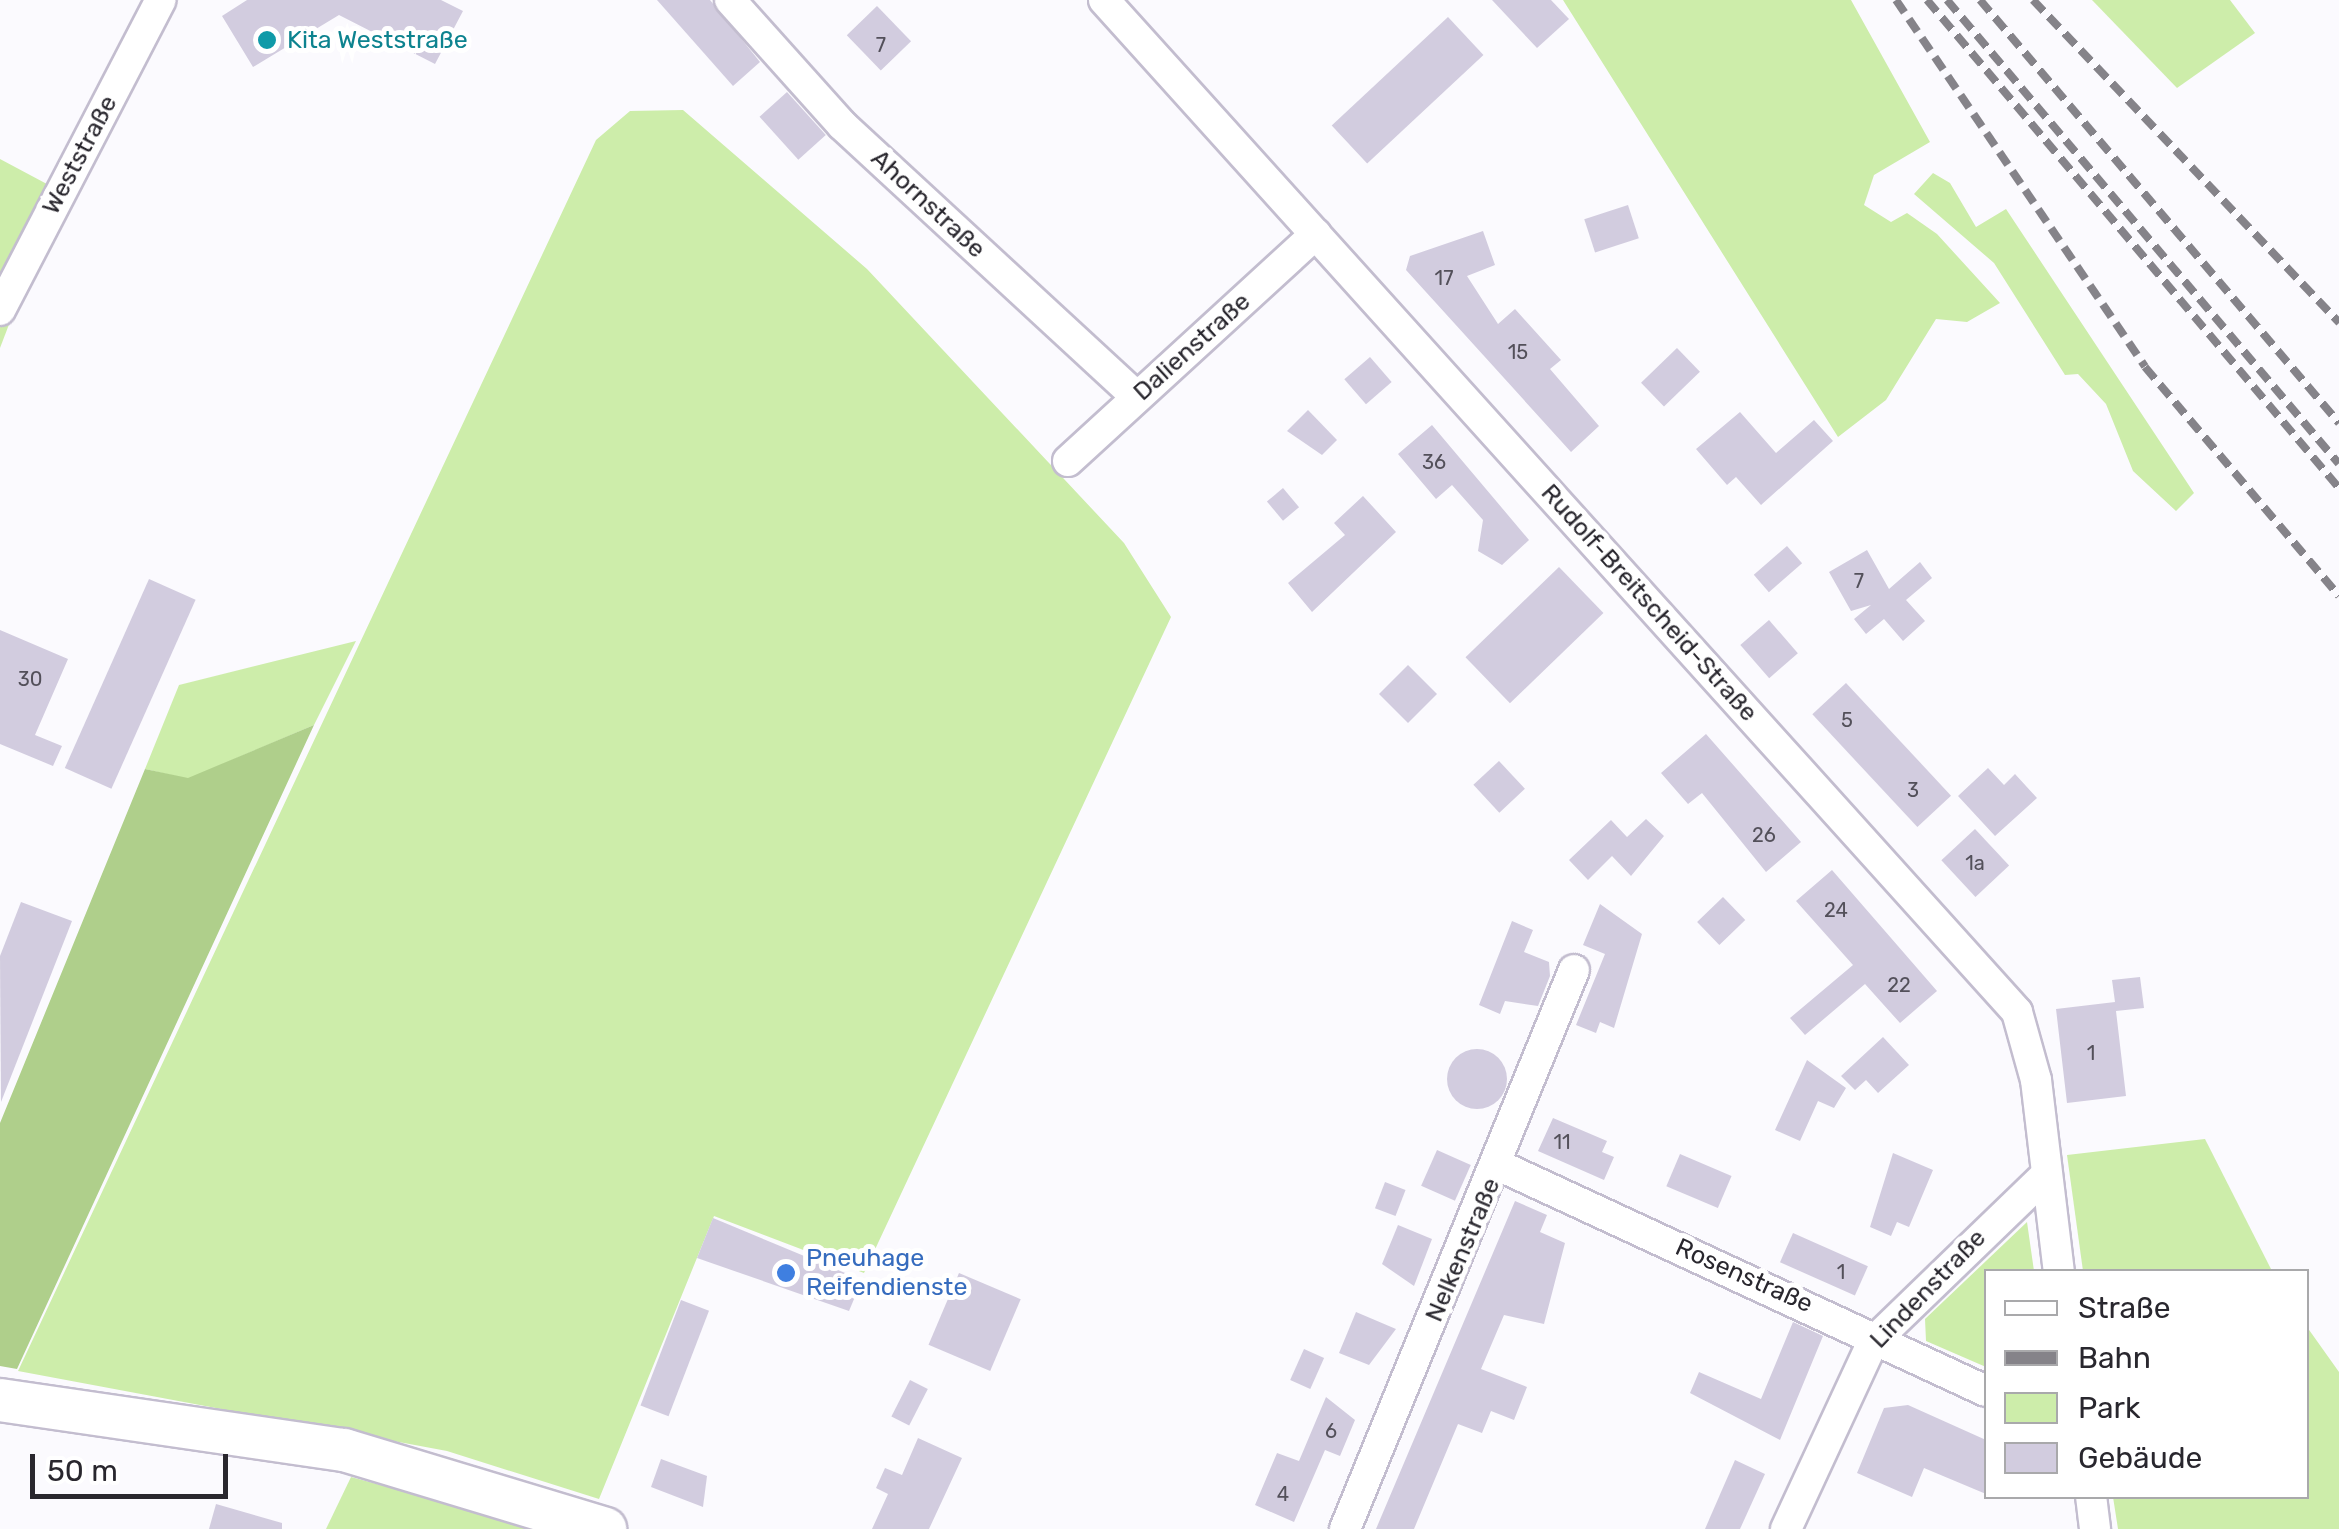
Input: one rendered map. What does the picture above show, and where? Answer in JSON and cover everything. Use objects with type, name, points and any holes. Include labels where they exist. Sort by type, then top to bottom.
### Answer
[{"type":"main road","points":[[0,1400],[344,1450],[605,1529]]},
{"type":"street","name":"Weststraße","points":[[0,310],[161,0]]},
{"type":"street","name":"Ahornstraße","points":[[730,0],[842,124],[1137,397]]},
{"type":"street","name":"Rudolf-Breitscheid-Straße","points":[[1104,0],[2017,1012],[2059,1269]]},
{"type":"street","name":"Dalienstraße","points":[[1068,461],[1316,234]]},
{"type":"street","name":"Nelkenstraße","points":[[1345,1529],[1498,1165],[1574,970]]},
{"type":"street","name":"Rosenstraße","points":[[1498,1165],[1841,1319],[1873,1342],[1984,1390]]},
{"type":"street","name":"Lindenstraße","points":[[1786,1529],[1873,1342],[2046,1175]]},
{"type":"street","points":[[2091,1499],[2096,1529]]},
{"type":"green space","points":[[1563,0],[1851,0],[1930,142],[1874,175],[1864,205],[1891,222],[1907,213],[1937,234],[2000,303],[1967,322],[1936,319],[1886,400],[1838,437]]},
{"type":"green space","points":[[2092,0],[2230,0],[2255,33],[2177,88]]},
{"type":"green space","points":[[683,110],[867,269],[1124,543],[1171,617],[864,1273],[714,1216],[599,1499],[447,1451],[18,1371],[596,140],[630,111]]},
{"type":"green space","points":[[0,159],[60,191],[0,348]]},
{"type":"green space","points":[[1933,173],[1950,183],[1976,227],[2006,209],[2194,493],[2176,511],[2133,471],[2106,404],[2078,374],[2065,375],[1994,263],[1914,194]]},
{"type":"green space","points":[[356,641],[314,725],[188,779],[145,769],[179,685]]},
{"type":"green space","points":[[314,725],[17,1369],[0,1366],[0,1123],[145,769],[188,778]]},
{"type":"green space","points":[[2205,1139],[2271,1269],[2083,1269],[2067,1155]]},
{"type":"green space","points":[[2027,1222],[2034,1269],[1984,1269],[1984,1366],[1926,1341],[1925,1319]]},
{"type":"green space","points":[[2309,1330],[2339,1372],[2339,1529],[2118,1529],[2113,1499],[2309,1499]]},
{"type":"green space","points":[[351,1477],[506,1519],[536,1529],[326,1529]]},
{"type":"building","name":"Kita Weststraße","points":[[247,0],[441,0],[463,11],[435,64],[339,15],[253,67],[222,16]]},
{"type":"building","points":[[657,0],[710,0],[760,62],[733,86]]},
{"type":"building","points":[[1492,0],[1551,0],[1569,19],[1537,48]]},
{"type":"building","points":[[877,6],[911,41],[881,70],[847,35]]},
{"type":"building","points":[[1448,17],[1483,55],[1367,163],[1332,125]]},
{"type":"building","points":[[787,92],[826,135],[798,160],[760,117]]},
{"type":"building","points":[[1628,205],[1639,238],[1595,253],[1584,219]]},
{"type":"building","points":[[1483,231],[1495,265],[1467,276],[1498,324],[1515,309],[1561,360],[1550,369],[1599,426],[1571,452],[1406,270],[1410,256]]},
{"type":"building","points":[[1677,348],[1700,372],[1664,406],[1641,383]]},
{"type":"building","points":[[1370,357],[1392,382],[1366,404],[1344,379]]},
{"type":"building","points":[[1308,410],[1337,440],[1322,455],[1287,431]]},
{"type":"building","points":[[1740,412],[1776,453],[1814,420],[1833,441],[1761,505],[1736,477],[1727,485],[1696,449]]},
{"type":"building","points":[[1432,425],[1529,540],[1502,565],[1478,551],[1483,520],[1452,485],[1436,499],[1398,454]]},
{"type":"building","points":[[1283,488],[1299,507],[1283,521],[1267,501]]},
{"type":"building","points":[[1363,496],[1396,532],[1312,612],[1288,583],[1345,535],[1334,523]]},
{"type":"building","points":[[1787,546],[1802,563],[1769,592],[1754,575]]},
{"type":"building","points":[[1867,550],[1889,589],[1920,562],[1932,578],[1906,600],[1925,621],[1903,641],[1884,619],[1866,634],[1854,619],[1871,605],[1851,611],[1829,572]]},
{"type":"building","points":[[1559,567],[1603,613],[1510,703],[1465,657]]},
{"type":"building","points":[[149,579],[196,600],[111,789],[65,768]]},
{"type":"building","points":[[1769,620],[1798,653],[1769,678],[1740,645]]},
{"type":"building","points":[[0,630],[68,659],[35,735],[62,746],[53,766],[0,744]]},
{"type":"building","points":[[1408,665],[1437,694],[1408,723],[1379,694]]},
{"type":"building","points":[[1846,683],[1951,796],[1917,827],[1812,714]]},
{"type":"building","points":[[1706,734],[1801,842],[1766,872],[1702,793],[1688,804],[1661,773]]},
{"type":"building","points":[[1499,761],[1525,789],[1499,813],[1473,785]]},
{"type":"building","points":[[1988,768],[2004,785],[2015,774],[2037,798],[1995,836],[1958,796]]},
{"type":"building","points":[[1646,819],[1664,836],[1631,876],[1612,856],[1588,880],[1569,860],[1611,820],[1627,837]]},
{"type":"building","points":[[1975,829],[2009,866],[1975,897],[1941,860]]},
{"type":"building","points":[[1832,870],[1937,991],[1900,1023],[1865,984],[1805,1035],[1790,1018],[1853,965],[1796,901]]},
{"type":"building","points":[[1723,897],[1745,920],[1719,945],[1697,922]]},
{"type":"building","points":[[21,902],[72,921],[1,1102],[0,956]]},
{"type":"building","points":[[1600,904],[1642,934],[1614,1028],[1600,1022],[1596,1033],[1576,1025],[1605,954],[1583,945]]},
{"type":"building","points":[[1512,921],[1533,930],[1524,952],[1549,962],[1550,976],[1538,1006],[1505,1001],[1500,1014],[1479,1005]]},
{"type":"building","points":[[2140,977],[2144,1008],[2116,1011],[2126,1096],[2067,1103],[2056,1009],[2115,1002],[2112,980]]},
{"type":"building","points":[[1883,1037],[1909,1065],[1878,1093],[1866,1080],[1855,1090],[1841,1076]]},
{"type":"building","points":[[1477,1049],[1498,1058],[1507,1079],[1498,1100],[1477,1109],[1456,1100],[1447,1079],[1456,1058]]},
{"type":"building","points":[[1807,1060],[1846,1088],[1834,1108],[1818,1101],[1800,1141],[1775,1130]]},
{"type":"building","points":[[1553,1118],[1607,1141],[1602,1152],[1614,1157],[1604,1180],[1538,1151]]},
{"type":"building","points":[[1437,1150],[1471,1165],[1455,1201],[1421,1186]]},
{"type":"building","points":[[1893,1153],[1933,1170],[1909,1227],[1897,1222],[1891,1236],[1870,1227]]},
{"type":"building","points":[[1680,1154],[1732,1176],[1718,1208],[1666,1186]]},
{"type":"building","points":[[1385,1182],[1406,1190],[1396,1216],[1375,1208]]},
{"type":"building","points":[[1515,1201],[1547,1215],[1540,1232],[1565,1243],[1544,1324],[1504,1315],[1481,1369],[1527,1387],[1514,1420],[1491,1411],[1482,1433],[1458,1424],[1414,1529],[1376,1529]]},
{"type":"building","points":[[713,1218],[862,1280],[849,1311],[697,1258]]},
{"type":"building","points":[[1398,1225],[1432,1239],[1414,1286],[1382,1264]]},
{"type":"building","points":[[1793,1233],[1868,1266],[1855,1296],[1780,1262]]},
{"type":"building","points":[[959,1273],[1021,1299],[990,1371],[929,1345]]},
{"type":"building","points":[[681,1300],[709,1311],[669,1416],[641,1405]]},
{"type":"building","points":[[1356,1312],[1396,1329],[1369,1365],[1339,1353]]},
{"type":"building","points":[[1793,1322],[1823,1336],[1780,1440],[1690,1393],[1699,1372],[1761,1399]]},
{"type":"building","points":[[1304,1349],[1324,1358],[1310,1389],[1290,1380]]},
{"type":"building","points":[[910,1380],[928,1389],[909,1426],[891,1417]]},
{"type":"building","points":[[1326,1397],[1355,1420],[1340,1456],[1325,1450],[1294,1522],[1255,1505],[1277,1453],[1299,1461]]},
{"type":"building","points":[[1908,1405],[1984,1439],[1984,1493],[1924,1468],[1912,1497],[1857,1473],[1884,1408]]},
{"type":"building","points":[[918,1438],[962,1458],[929,1529],[872,1529],[888,1494],[876,1488],[885,1468],[902,1475]]},
{"type":"building","points":[[661,1459],[707,1476],[703,1507],[651,1487]]},
{"type":"building","points":[[1735,1460],[1765,1474],[1740,1529],[1705,1529]]},
{"type":"building","points":[[216,1504],[282,1523],[282,1529],[209,1529]]},
{"type":"railway","points":[[1896,0],[2145,367],[2339,596]]},
{"type":"railway","points":[[1927,0],[2339,488]]},
{"type":"railway","points":[[1947,0],[2339,464]]},
{"type":"railway","points":[[1980,0],[2339,423]]},
{"type":"railway","points":[[2033,0],[2339,323]]},
{"type":"place","name":"Kita Weststraße","points":[[267,40]]},
{"type":"place","name":"Pneuhage Reifendienste","points":[[786,1273]]}]
